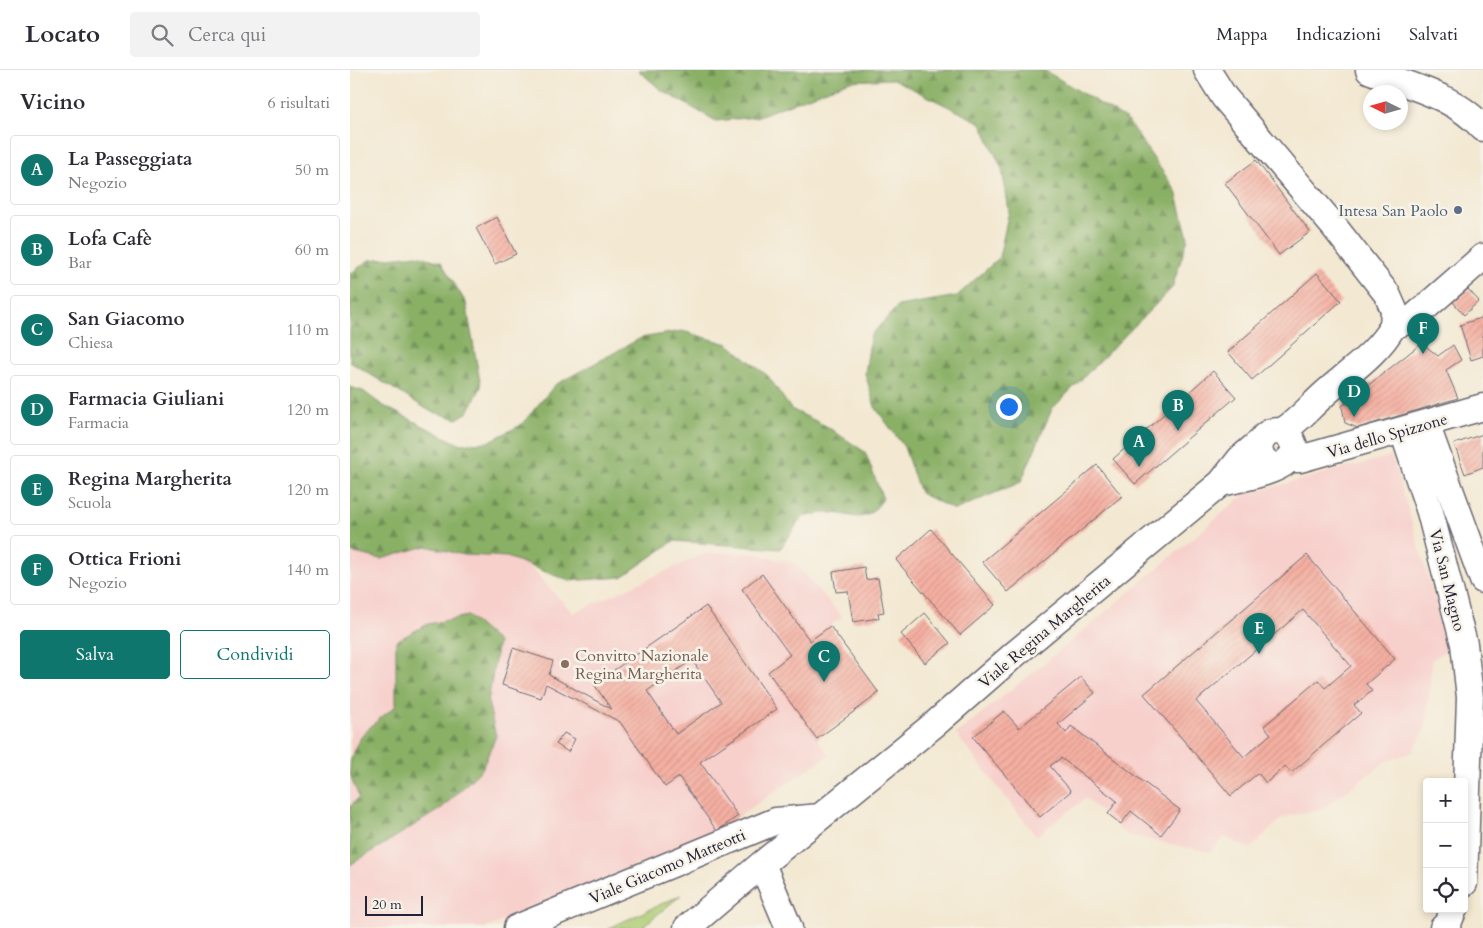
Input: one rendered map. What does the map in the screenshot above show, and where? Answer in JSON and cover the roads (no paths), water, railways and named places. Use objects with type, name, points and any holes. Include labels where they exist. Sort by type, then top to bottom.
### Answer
[{"type":"street","points":[[1207,70],[1224,97],[1332,224],[1387,294],[1394,310],[1393,326],[1412,319],[1483,257]]},
{"type":"street","points":[[1369,70],[1432,92],[1449,100],[1472,115],[1483,128]]},
{"type":"street","name":"Viale Regina Margherita","points":[[687,928],[866,778],[936,723],[1015,654],[1221,483],[1240,459],[1280,448],[1295,424],[1307,411],[1384,342],[1393,326]]},
{"type":"street","name":"Via dello Spizzone","points":[[1280,448],[1300,459],[1483,407]]},
{"type":"street","points":[[1414,428],[1483,580]]},
{"type":"street","name":"Via San Magno","points":[[1414,428],[1430,512],[1464,644],[1470,696],[1465,868]]},
{"type":"street","name":"Viale Giacomo Matteotti","points":[[517,928],[776,821],[820,817]]},
{"type":"street","points":[[762,864],[789,928]]},
{"type":"street","points":[[1443,928],[1448,924],[1452,913]]},
{"type":"place","name":"Intesa San Paolo","points":[[1458,210]]},
{"type":"place","name":"Ottica Frioni","points":[[1423,354]]},
{"type":"place","name":"Farmacia Giuliani","points":[[1354,417]]},
{"type":"place","name":"Lofa Cafè","points":[[1178,431]]},
{"type":"place","name":"La Passeggiata","points":[[1139,467]]},
{"type":"place","name":"Regina Margherita","points":[[1259,654]]},
{"type":"place","name":"Convitto Nazionale Regina Margherita","points":[[565,664]]},
{"type":"place","name":"San Giacomo","points":[[824,682]]}]
